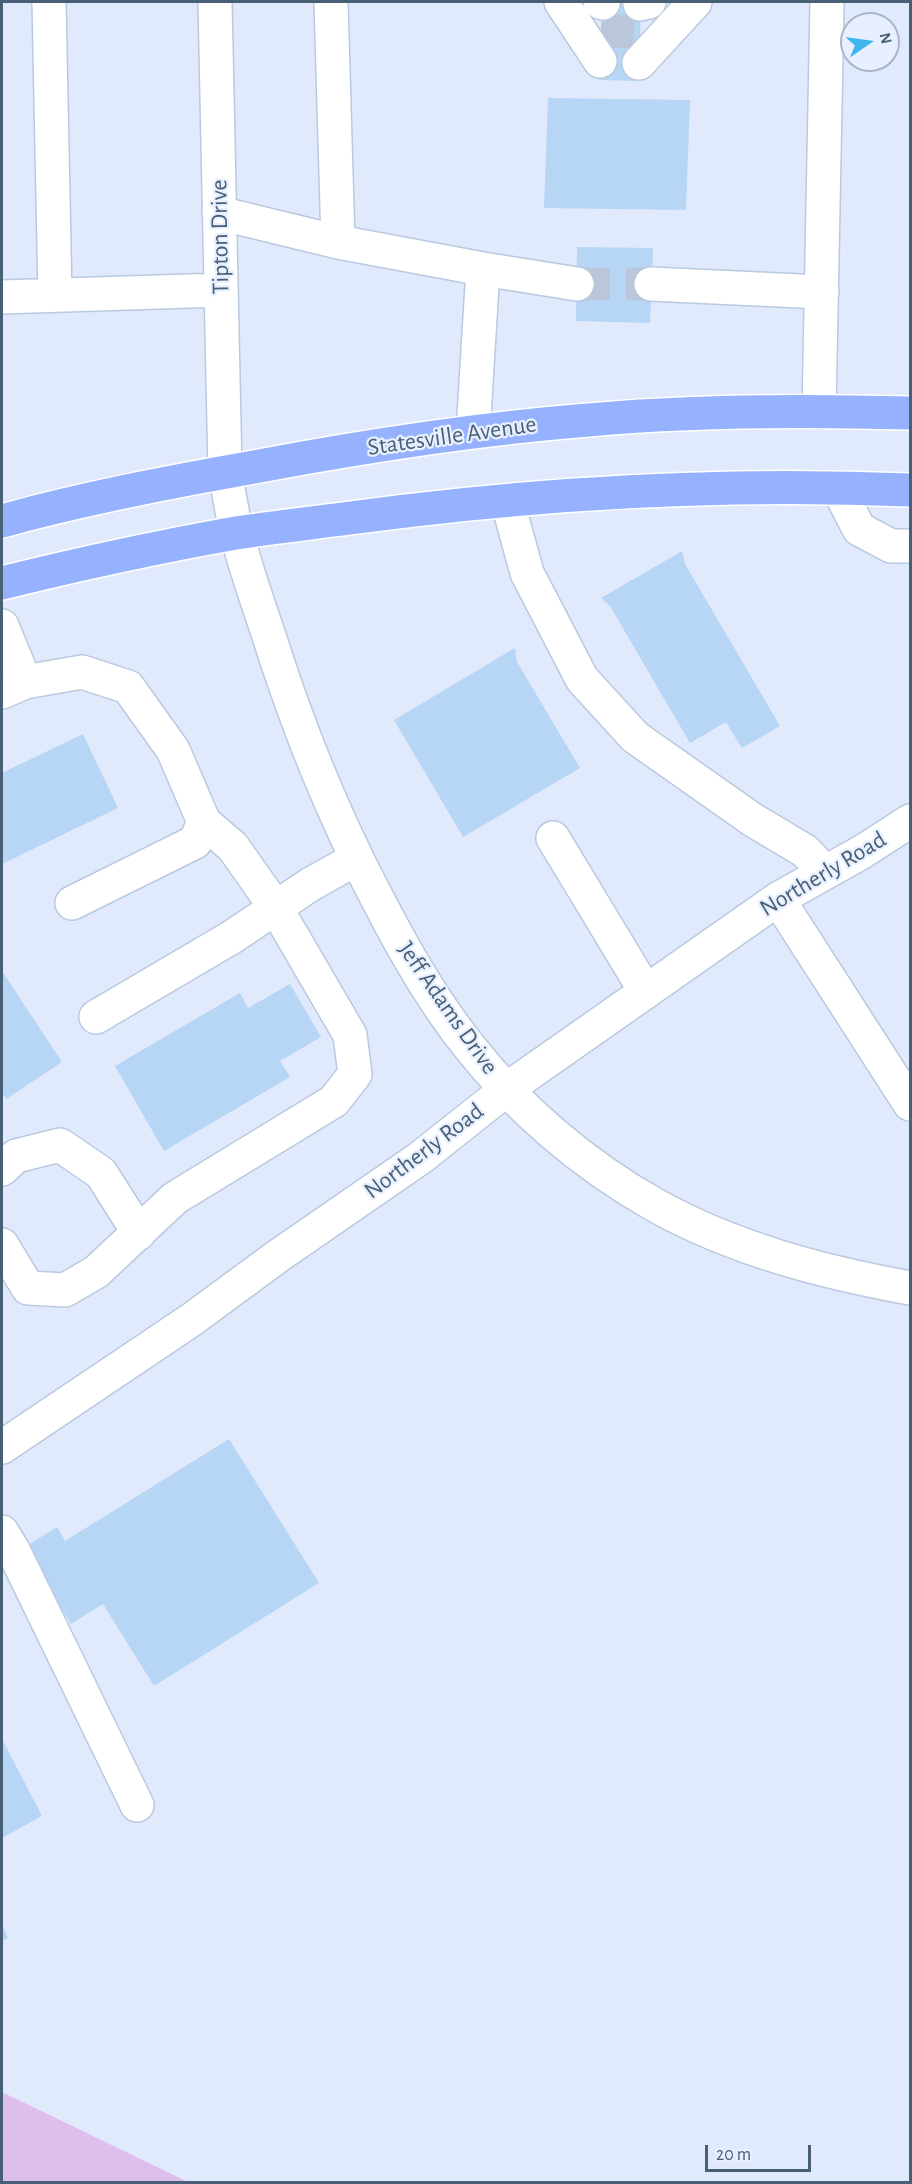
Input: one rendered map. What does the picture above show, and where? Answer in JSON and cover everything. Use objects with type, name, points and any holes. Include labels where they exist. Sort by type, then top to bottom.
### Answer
[{"type":"main road","name":"Statesville Avenue","points":[[2,521],[83,500],[225,472],[399,442],[473,432],[590,419],[683,414],[910,413]]},
{"type":"main road","points":[[2,584],[96,561],[236,533],[420,508],[507,500],[686,490],[838,488],[910,490]]},
{"type":"street","points":[[49,2],[55,295]]},
{"type":"street","name":"Tipton Drive","points":[[215,2],[225,472],[236,533]]},
{"type":"street","points":[[332,2],[338,242]]},
{"type":"street","points":[[561,2],[595,20]]},
{"type":"street","points":[[642,25],[683,2]]},
{"type":"street","points":[[642,25],[695,2]]},
{"type":"street","points":[[819,412],[827,2]]},
{"type":"street","points":[[219,213],[338,242],[577,284]]},
{"type":"street","points":[[473,432],[483,269]]},
{"type":"street","points":[[651,284],[822,292]]},
{"type":"street","points":[[2,297],[221,290]]},
{"type":"street","points":[[838,488],[859,529],[891,546],[910,546]]},
{"type":"street","points":[[507,500],[527,573],[582,679],[634,737],[753,820],[804,851],[825,872]]},
{"type":"street","name":"Jeff Adams Drive","points":[[236,533],[280,673],[337,821],[400,942],[430,992],[467,1044],[507,1089],[558,1137],[598,1168],[654,1204],[716,1234],[780,1258],[850,1277],[910,1288]]},
{"type":"street","points":[[2,626],[13,687],[82,672],[128,687],[172,750],[204,822],[233,847],[276,908],[350,1035],[355,1074],[334,1101],[175,1198],[96,1272],[65,1290],[28,1288],[2,1245]]},
{"type":"street","name":"Northerly Road","points":[[2,1447],[191,1320],[278,1256],[420,1158],[507,1089],[778,899],[862,852],[910,821]]},
{"type":"street","points":[[72,903],[195,842],[204,822]]},
{"type":"street","points":[[553,838],[646,992]]},
{"type":"street","points":[[96,1017],[232,938],[311,884],[356,859]]},
{"type":"street","points":[[778,899],[910,1104]]},
{"type":"street","points":[[2,1169],[16,1156],[60,1145],[101,1173],[138,1233]]},
{"type":"street","points":[[2,1532],[13,1550],[137,1805]]},
{"type":"shaded area","points":[[2,2092],[188,2182],[2,2182]]},
{"type":"building","points":[[603,2],[641,2],[639,81],[599,80]]},
{"type":"building","points":[[548,98],[690,100],[686,210],[544,208]]},
{"type":"building","points":[[577,247],[653,248],[650,323],[576,321]]},
{"type":"building","points":[[682,551],[685,564],[780,726],[742,748],[726,722],[690,743],[610,606],[601,598]]},
{"type":"building","points":[[515,648],[517,662],[580,768],[463,837],[394,720]]},
{"type":"building","points":[[83,734],[118,808],[2,864],[2,773]]},
{"type":"building","points":[[2,971],[62,1062],[6,1099],[2,1092]]},
{"type":"building","points":[[290,984],[321,1037],[280,1061],[290,1077],[164,1151],[115,1066],[240,993],[248,1008]]},
{"type":"building","points":[[229,1439],[319,1583],[154,1686],[103,1604],[71,1624],[23,1548],[57,1527],[65,1541]]},
{"type":"building","points":[[2,1739],[42,1816],[2,1838]]},
{"type":"building","points":[[2,1924],[8,1938],[2,1941]]},
{"type":"tunnel","points":[[601,31],[640,32]]},
{"type":"tunnel","points":[[577,284],[651,284]]}]
